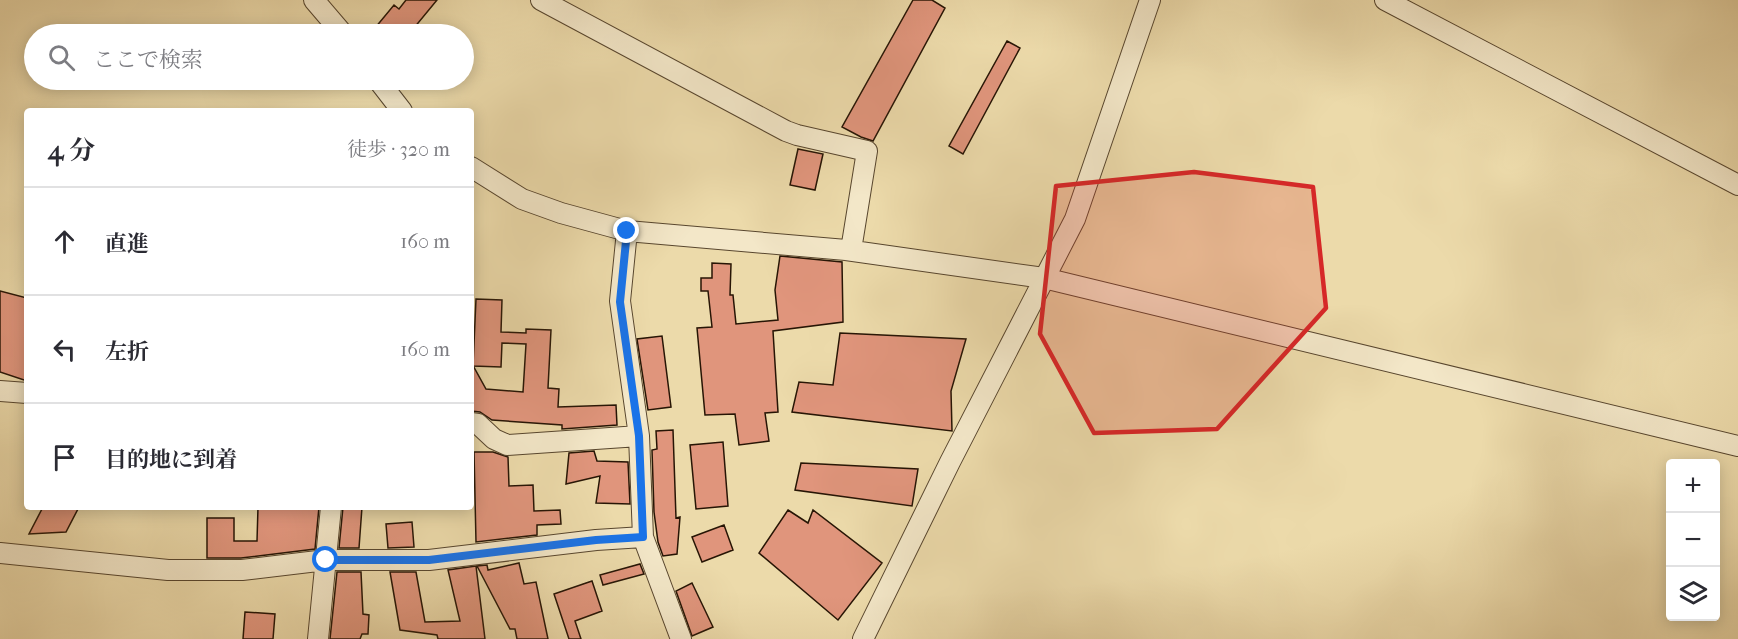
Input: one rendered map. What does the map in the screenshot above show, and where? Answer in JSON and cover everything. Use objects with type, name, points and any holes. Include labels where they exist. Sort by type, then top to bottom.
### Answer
[{"type":"street","points":[[541,0],[786,131],[867,151],[851,250]]},
{"type":"street","points":[[863,639],[1044,278],[1076,219],[1150,0]]},
{"type":"street","points":[[1385,0],[1738,185]]},
{"type":"street","points":[[323,3],[337,24]]},
{"type":"street","points":[[386,90],[400,108]]},
{"type":"street","points":[[474,169],[522,199],[561,213],[627,231],[851,250],[1044,278],[1738,446]]},
{"type":"street","points":[[627,231],[620,302],[639,436],[643,537],[681,639]]},
{"type":"street","points":[[0,391],[24,393]]},
{"type":"street","points":[[474,423],[478,424],[494,439],[507,445],[639,436]]},
{"type":"street","points":[[318,639],[331,510]]},
{"type":"street","points":[[0,553],[168,570],[242,570],[326,560],[429,560],[596,540],[643,537]]},
{"type":"highlighted area","points":[[1194,172],[1313,187],[1326,308],[1217,429],[1094,433],[1040,334],[1056,186]]},
{"type":"building","points":[[406,0],[437,0],[417,24],[378,24],[394,5],[399,9]]},
{"type":"building","points":[[913,0],[932,0],[945,8],[873,141],[842,127]]},
{"type":"building","points":[[1007,41],[1020,48],[963,154],[949,146]]},
{"type":"building","points":[[798,149],[823,154],[815,190],[790,185]]},
{"type":"building","points":[[780,256],[842,262],[843,322],[773,331],[778,412],[765,413],[769,441],[739,445],[735,414],[705,415],[697,328],[712,327],[708,291],[701,291],[701,278],[712,278],[712,263],[731,264],[730,295],[733,295],[736,324],[778,320],[775,290]]},
{"type":"building","points":[[0,291],[24,297],[24,380],[0,372]]},
{"type":"building","points":[[476,299],[502,300],[501,332],[526,333],[526,329],[551,330],[548,388],[559,389],[558,407],[616,405],[617,425],[562,429],[562,425],[492,420],[480,412],[474,411],[474,368],[486,389],[523,392],[526,344],[502,343],[501,367],[474,366]]},
{"type":"building","points":[[840,333],[966,339],[951,391],[952,431],[792,412],[799,382],[833,385]]},
{"type":"building","points":[[662,336],[671,407],[648,410],[637,339]]},
{"type":"building","points":[[673,430],[676,518],[680,517],[677,554],[663,556],[658,542],[654,512],[652,450],[657,449],[656,431]]},
{"type":"building","points":[[723,442],[728,506],[696,509],[690,445]]},
{"type":"building","points":[[594,451],[597,461],[628,462],[630,504],[596,503],[600,476],[566,484],[569,453]]},
{"type":"building","points":[[474,452],[493,452],[508,457],[509,486],[533,485],[534,511],[560,510],[561,524],[537,525],[537,535],[476,542]]},
{"type":"building","points":[[801,463],[918,469],[912,506],[795,490]]},
{"type":"building","points":[[41,510],[77,510],[66,532],[29,534]]},
{"type":"building","points":[[258,510],[319,510],[315,549],[241,558],[207,558],[207,518],[234,518],[234,541],[257,541]]},
{"type":"building","points":[[343,510],[362,510],[359,548],[339,548]]},
{"type":"building","points":[[788,510],[808,523],[813,510],[882,563],[838,620],[759,553]]},
{"type":"building","points":[[412,522],[414,547],[388,548],[386,524]]},
{"type":"building","points":[[724,525],[733,550],[702,562],[692,537]]},
{"type":"building","points":[[519,563],[524,584],[536,582],[548,639],[517,639],[515,629],[510,629],[477,566],[487,565],[488,570]]},
{"type":"building","points":[[640,564],[644,574],[603,585],[600,575]]},
{"type":"building","points":[[476,566],[485,639],[438,639],[437,635],[400,630],[390,572],[416,572],[425,622],[460,621],[448,570]]},
{"type":"building","points":[[337,572],[361,572],[363,614],[369,615],[368,634],[362,634],[360,639],[330,639]]},
{"type":"building","points":[[592,581],[602,611],[575,621],[581,639],[569,639],[554,594]]},
{"type":"building","points":[[692,583],[713,627],[692,636],[676,591]]},
{"type":"building","points":[[245,612],[275,614],[273,639],[243,639]]},
{"type":"route","points":[[326,560],[429,560],[596,540],[643,537],[639,436],[620,302],[627,231]]}]
